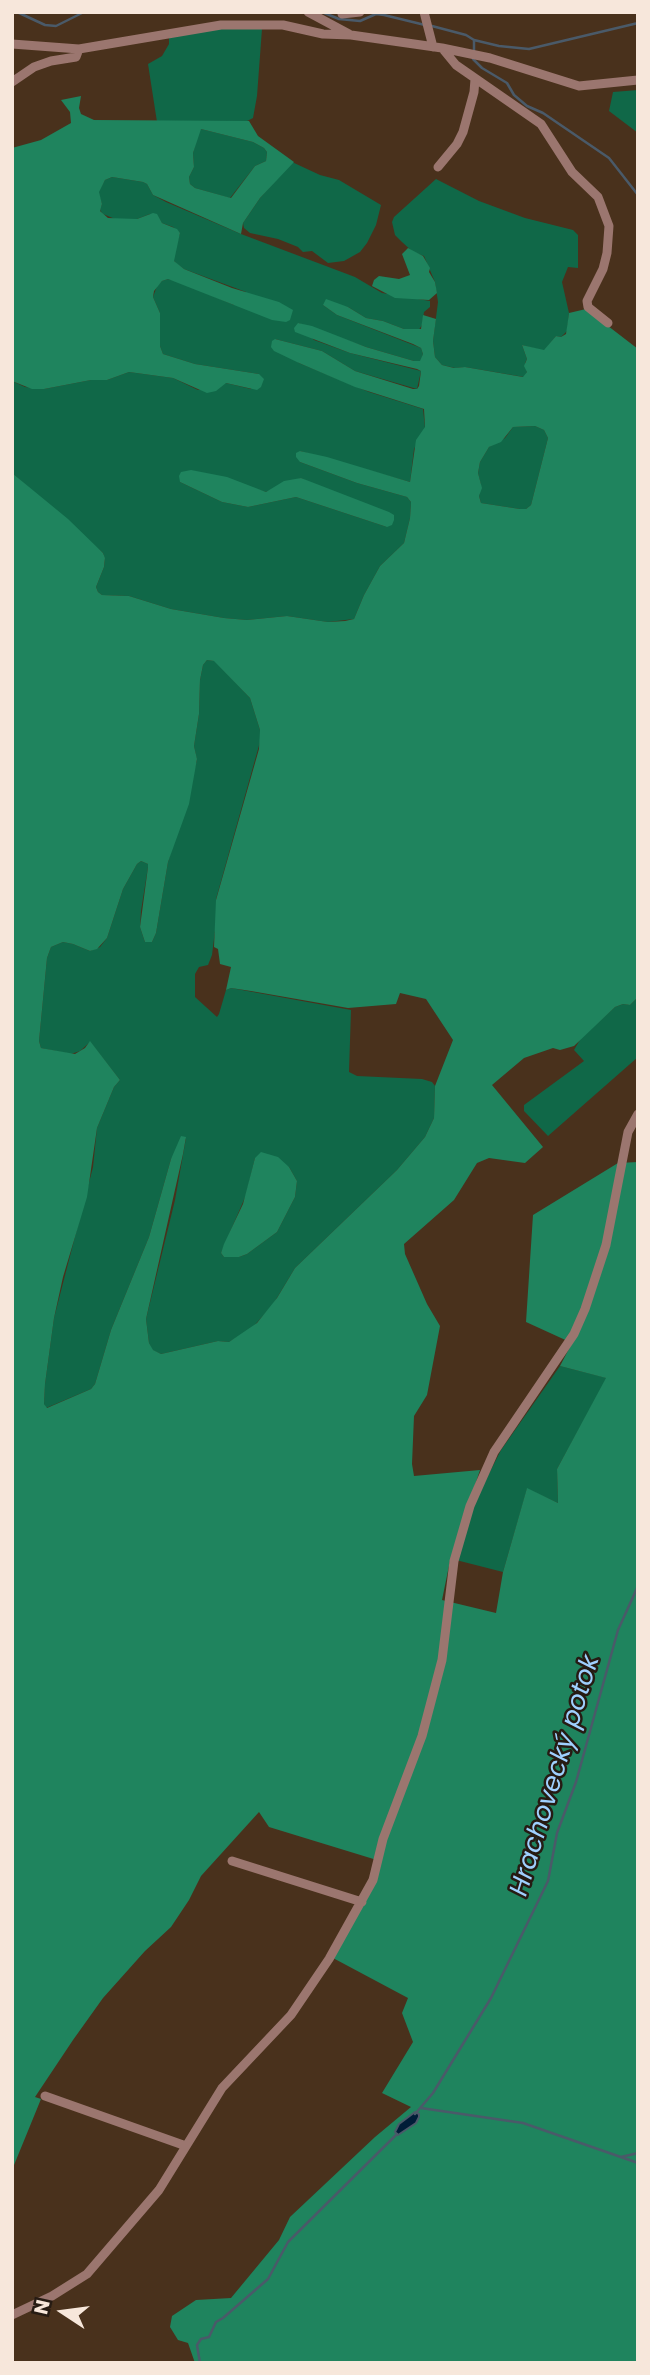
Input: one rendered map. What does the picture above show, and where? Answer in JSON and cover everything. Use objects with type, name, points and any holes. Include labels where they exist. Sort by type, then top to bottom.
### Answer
[{"type":"street","points":[[308,12],[351,35]]},
{"type":"street","points":[[342,14],[360,12]]},
{"type":"street","points":[[428,22],[438,48],[456,65],[541,124],[572,172],[598,197],[609,226],[607,253],[603,270],[587,301],[588,307],[608,323]]},
{"type":"street","points":[[12,44],[79,49],[221,24],[284,25],[323,34],[351,35],[490,58],[579,86],[638,80]]},
{"type":"street","points":[[12,82],[51,61],[76,57],[79,49]]},
{"type":"street","points":[[438,167],[464,132],[475,79]]},
{"type":"street","points":[[12,2315],[52,2296],[87,2274],[159,2190],[222,2088],[291,2015],[329,1959],[362,1902],[373,1880],[383,1839],[425,1724],[442,1660],[454,1561],[470,1506],[494,1452],[574,1334],[585,1309],[606,1245],[628,1132],[638,1114]]},
{"type":"street","points":[[232,1861],[362,1902]]},
{"type":"street","points":[[45,2096],[186,2146]]},
{"type":"green space","points":[[221,28],[262,29],[253,118],[245,122],[157,122],[148,64],[162,56],[169,44],[169,37]]},
{"type":"green space","points":[[638,90],[638,133],[609,111],[613,92]]},
{"type":"green space","points":[[81,96],[81,114],[94,120],[249,121],[258,136],[294,162],[260,198],[243,223],[241,234],[153,195],[143,182],[112,177],[105,180],[99,192],[102,204],[100,211],[108,218],[137,219],[153,213],[157,214],[162,223],[177,229],[180,233],[174,261],[184,269],[232,288],[279,302],[293,310],[290,320],[286,322],[272,320],[168,279],[162,281],[154,291],[153,297],[160,313],[160,346],[163,354],[195,364],[259,374],[264,379],[257,390],[226,383],[216,391],[207,393],[173,378],[129,372],[107,380],[91,380],[44,389],[32,389],[12,381],[12,148],[41,140],[71,123],[70,112],[61,100]],"holes":[[[201,129],[253,142],[267,152],[266,161],[255,166],[231,198],[195,188],[190,184],[189,177],[194,167],[193,153]]]},
{"type":"green space","points":[[201,129],[253,142],[267,152],[266,161],[255,166],[230,198],[195,188],[190,184],[189,177],[194,167],[193,153]]},
{"type":"green space","points":[[292,162],[320,175],[339,180],[381,205],[376,225],[360,252],[344,261],[328,263],[312,251],[303,252],[298,247],[250,233],[244,228],[243,223],[260,198]]},
{"type":"green space","points":[[112,177],[143,182],[153,195],[166,202],[355,277],[382,293],[430,301],[430,307],[424,312],[418,331],[366,318],[348,307],[323,305],[337,315],[421,348],[421,361],[366,347],[298,323],[314,340],[350,353],[421,371],[417,389],[355,371],[322,351],[275,339],[299,363],[369,392],[423,409],[425,428],[414,449],[410,482],[300,451],[300,462],[357,483],[407,497],[411,502],[404,543],[380,566],[354,619],[328,622],[287,616],[247,620],[224,618],[171,609],[129,596],[102,595],[96,587],[104,567],[103,553],[12,473],[12,381],[25,387],[44,389],[91,380],[107,380],[129,372],[173,378],[198,390],[226,383],[251,389],[259,374],[195,364],[163,354],[160,346],[160,313],[153,297],[162,281],[168,279],[180,282],[234,305],[246,292],[177,264],[174,254],[180,233],[162,223],[158,217],[150,214],[137,219],[115,219],[103,214],[98,192],[105,180]],"holes":[[[301,478],[387,527],[296,497],[248,507],[222,502],[180,482],[266,492]]]},
{"type":"green space","points":[[436,179],[479,201],[525,218],[573,230],[578,235],[578,268],[568,267],[562,282],[569,313],[567,331],[561,337],[556,336],[544,351],[522,345],[527,359],[527,372],[524,377],[465,367],[455,368],[442,365],[435,357],[433,341],[438,302],[435,282],[424,256],[413,252],[395,235],[392,222],[394,217]]},
{"type":"green space","points":[[408,248],[423,256],[430,268],[437,293],[429,300],[395,298],[372,286],[379,276],[399,279],[410,275],[402,254]]},
{"type":"green space","points":[[326,299],[348,307],[366,318],[404,329],[421,329],[423,315],[436,319],[433,341],[435,357],[442,365],[454,368],[465,367],[523,377],[527,372],[524,366],[527,359],[522,345],[544,350],[556,336],[566,334],[569,313],[586,309],[638,349],[638,997],[630,1005],[615,1007],[574,1046],[560,1050],[553,1048],[524,1058],[492,1085],[543,1147],[525,1163],[489,1158],[477,1163],[454,1200],[404,1244],[405,1254],[440,1326],[427,1395],[414,1416],[414,1476],[480,1470],[450,1561],[442,1600],[496,1613],[503,1572],[527,1488],[558,1503],[557,1469],[606,1378],[560,1366],[572,1343],[526,1322],[533,1215],[618,1163],[638,1162],[638,2363],[195,2363],[188,2343],[178,2340],[170,2327],[172,2316],[196,2300],[231,2298],[279,2240],[290,2217],[411,2107],[382,2093],[413,2042],[402,2013],[408,1998],[333,1958],[380,1861],[269,1827],[259,1812],[201,1876],[171,1927],[145,1951],[103,1998],[73,2040],[35,2097],[41,2099],[12,2170],[12,473],[68,519],[103,553],[104,567],[96,587],[102,595],[129,596],[171,609],[224,618],[247,620],[287,616],[328,622],[354,619],[380,566],[404,543],[411,502],[407,497],[357,483],[300,462],[296,453],[300,451],[327,457],[410,482],[416,440],[425,427],[424,409],[355,387],[299,363],[274,351],[271,347],[272,341],[275,339],[322,351],[355,371],[413,389],[419,386],[421,371],[350,353],[295,332],[294,328],[298,323],[312,326],[366,347],[414,361],[420,361],[423,354],[421,348],[413,344],[337,315],[323,305]],"holes":[[[535,426],[544,430],[548,438],[531,505],[520,509],[481,503],[479,496],[482,488],[478,473],[480,462],[489,447],[501,442],[513,427]],[[207,660],[214,661],[250,698],[260,730],[259,749],[216,900],[214,947],[218,949],[220,964],[231,967],[226,990],[231,988],[348,1008],[396,1004],[400,993],[426,999],[453,1040],[435,1086],[434,1118],[425,1137],[397,1170],[295,1268],[277,1298],[257,1323],[229,1342],[218,1341],[161,1354],[153,1350],[149,1343],[146,1319],[183,1154],[186,1137],[181,1136],[171,1159],[149,1237],[111,1330],[95,1384],[91,1389],[47,1408],[44,1404],[45,1384],[63,1277],[87,1197],[97,1128],[114,1087],[120,1080],[90,1041],[75,1054],[41,1048],[39,1041],[47,958],[51,947],[63,942],[90,951],[97,949],[107,938],[123,889],[141,861],[148,864],[148,867],[140,927],[145,942],[152,942],[156,933],[168,862],[189,804],[197,759],[194,746],[200,680],[203,665]]]},
{"type":"green space","points":[[535,426],[544,430],[548,438],[531,505],[520,509],[481,503],[478,473],[480,462],[489,447],[505,438],[513,427]]},
{"type":"green space","points":[[191,470],[227,477],[266,492],[284,481],[301,478],[389,512],[394,515],[394,520],[392,525],[387,527],[296,497],[248,507],[222,502],[180,482],[181,472]]},
{"type":"green space","points":[[207,660],[215,661],[250,698],[260,730],[260,742],[216,899],[212,955],[208,965],[199,967],[195,974],[195,997],[217,1017],[226,990],[231,988],[351,1010],[349,1072],[357,1076],[422,1079],[432,1082],[435,1086],[434,1118],[425,1137],[397,1170],[295,1268],[272,1306],[251,1329],[229,1342],[218,1341],[161,1354],[152,1350],[149,1343],[146,1319],[175,1200],[186,1138],[171,1159],[149,1237],[111,1330],[95,1384],[91,1389],[46,1408],[45,1384],[54,1318],[93,1167],[97,1128],[114,1087],[120,1080],[90,1042],[80,1051],[71,1054],[41,1048],[39,1041],[47,958],[51,947],[63,942],[90,951],[100,947],[107,938],[123,889],[141,861],[148,864],[148,867],[140,927],[145,942],[152,942],[156,933],[168,862],[197,760],[194,746],[203,665]],"holes":[[[255,1158],[289,1167],[297,1181],[295,1197],[277,1232],[247,1254],[224,1257],[221,1253],[246,1195]]]},
{"type":"green space","points":[[638,997],[638,1057],[548,1136],[524,1111],[524,1105],[584,1061],[574,1050],[581,1038],[615,1007],[630,1005]]},
{"type":"green space","points":[[261,1152],[278,1157],[289,1167],[297,1181],[295,1197],[277,1232],[247,1254],[224,1257],[221,1253],[224,1244],[243,1204],[255,1158]]},
{"type":"green space","points":[[560,1366],[607,1378],[557,1469],[558,1503],[527,1489],[503,1572],[456,1560],[473,1505],[501,1450]]},
{"type":"water","points":[[415,2112],[419,2114],[416,2123],[398,2135],[395,2132],[399,2124]]},
{"type":"waterway","points":[[17,12],[45,25],[56,26],[84,12]]},
{"type":"waterway","points":[[322,12],[339,19],[360,21],[376,14],[425,25]]},
{"type":"waterway","points":[[474,40],[529,49],[638,23]]},
{"type":"waterway","points":[[432,26],[466,35],[474,40],[474,51]]},
{"type":"waterway","points":[[473,59],[482,68],[507,83],[514,95],[527,106],[543,113],[609,158],[638,195]]},
{"type":"waterway","name":"Hrachovecký potok","points":[[415,2114],[433,2093],[491,1998],[548,1881],[557,1833],[576,1782],[618,1630],[638,1586]]},
{"type":"waterway","points":[[421,2108],[523,2123],[638,2163]]},
{"type":"waterway","name":"Hrachovecký potok","points":[[200,2363],[197,2345],[201,2339],[209,2337],[216,2322],[268,2279],[288,2242],[397,2134]]},
{"type":"waterway","points":[[621,2157],[638,2153]]}]
